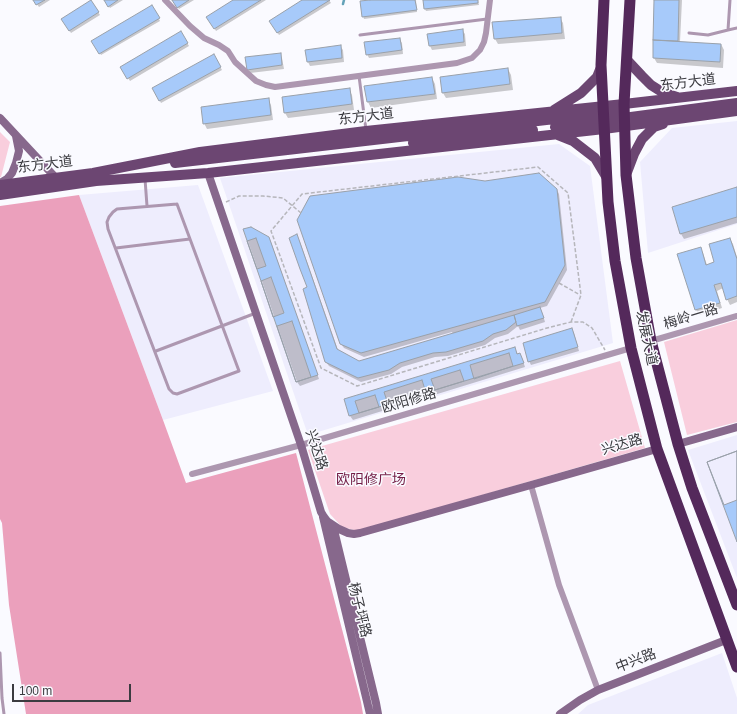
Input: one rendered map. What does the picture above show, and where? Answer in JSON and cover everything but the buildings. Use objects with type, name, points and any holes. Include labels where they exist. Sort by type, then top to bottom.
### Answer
[{"type":"highway","name":"发展大道","points":[[604,0],[601,65],[608,202],[615,261],[631,348],[657,449],[737,667]]},
{"type":"highway","name":"发展大道","points":[[630,0],[624,104],[626,126],[626,175],[636,258],[651,341],[678,444],[692,488],[737,605]]},
{"type":"main road","points":[[627,60],[651,85],[662,92],[681,98]]},
{"type":"main road","points":[[551,112],[581,93],[597,77],[601,65]]},
{"type":"main road","name":"东方大道","points":[[0,195],[95,177],[200,152],[366,131],[737,91]]},
{"type":"main road","points":[[95,177],[737,97]]},
{"type":"main road","points":[[95,177],[579,124],[737,103]]},
{"type":"main road","name":"东方大道","points":[[0,184],[55,178],[145,177],[208,173],[604,129],[737,111]]},
{"type":"main road","points":[[626,175],[634,154],[642,139],[654,127],[677,119]]},
{"type":"main road","points":[[557,134],[573,141],[595,158],[607,178]]},
{"type":"street","points":[[165,0],[204,38],[228,51],[235,62],[247,74],[256,81],[275,87],[457,63],[472,58],[480,50],[484,42],[490,0]]},
{"type":"street","points":[[0,118],[55,178]]},
{"type":"street","points":[[0,184],[12,173],[16,164],[19,151],[16,136]]},
{"type":"street","name":"兴达路","points":[[208,173],[301,445],[321,512],[333,526],[348,533],[360,533],[657,449]]},
{"type":"street","name":"梅岭一路","points":[[651,341],[737,316]]},
{"type":"street","name":"欧阳修路","points":[[192,474],[301,445],[631,348]]},
{"type":"street","points":[[678,444],[737,427]]},
{"type":"street","points":[[531,485],[559,585],[598,690]]},
{"type":"street","name":"杨子坪路","points":[[321,512],[370,714]]},
{"type":"street","name":"杨子坪路","points":[[333,526],[378,714]]},
{"type":"street","name":"中兴路","points":[[560,714],[598,690],[726,640]]},
{"type":"lane","points":[[728,30],[730,0]]},
{"type":"lane","points":[[360,36],[488,19]]},
{"type":"lane","points":[[689,33],[708,35],[737,28]]},
{"type":"lane","points":[[359,76],[366,131]]},
{"type":"lane","points":[[145,177],[147,206]]},
{"type":"lane","points":[[177,204],[239,371],[177,394],[173,393],[170,388],[108,229],[107,222],[109,217],[117,209],[147,206],[177,204]]},
{"type":"lane","points":[[116,248],[190,239]]},
{"type":"lane","points":[[156,351],[256,313]]},
{"type":"lane","points":[[0,653],[4,714]]},
{"type":"path","points":[[571,322],[581,295],[568,192],[538,167],[302,194],[271,231],[321,368],[356,386],[571,322],[583,322],[592,328],[608,355]]},
{"type":"path","points":[[219,206],[239,196],[263,196],[283,198],[301,213]]},
{"type":"path","points":[[559,284],[581,295]]},
{"type":"shaded area","points":[[737,121],[737,224],[648,253],[640,162],[672,128]]},
{"type":"shaded area","points":[[559,144],[590,166],[613,343],[308,435],[220,178]]},
{"type":"shaded area","points":[[198,185],[273,391],[163,420],[79,195]]},
{"type":"shaded area","points":[[79,195],[186,483],[296,453],[363,714],[26,714],[9,605],[2,523],[0,519],[0,206]]},
{"type":"shaded area","points":[[737,435],[737,578],[688,450]]},
{"type":"shaded area","points":[[722,653],[737,698],[737,714],[578,714],[588,705]]},
{"type":"green space","points":[[0,132],[10,142],[1,177],[0,177]]},
{"type":"green space","points":[[737,320],[737,422],[687,435],[664,342]]},
{"type":"green space","name":"欧阳修广场","points":[[620,361],[645,448],[358,531],[342,527],[330,514],[308,450]]},
{"type":"waterway","points":[[343,4],[344,0]]}]
